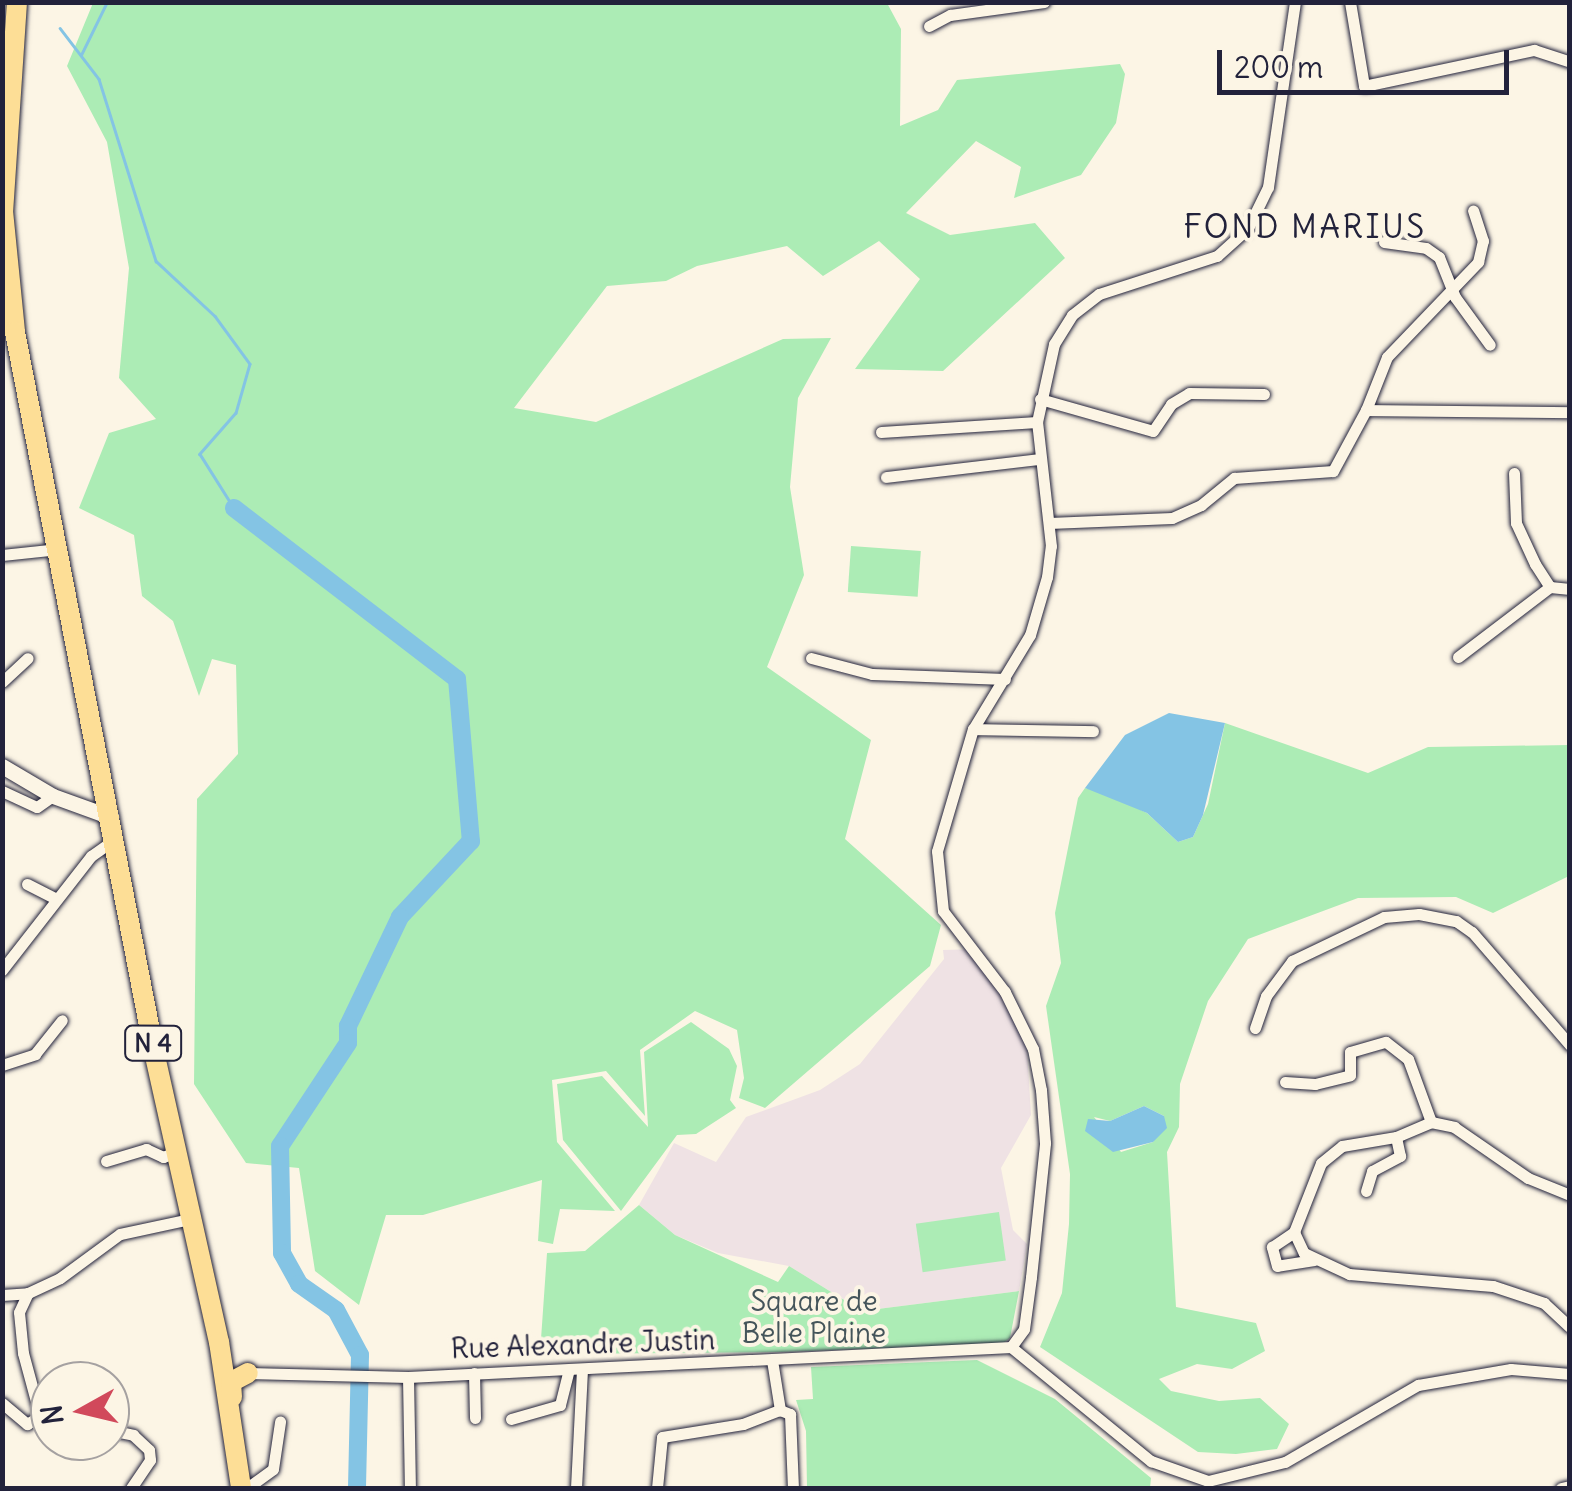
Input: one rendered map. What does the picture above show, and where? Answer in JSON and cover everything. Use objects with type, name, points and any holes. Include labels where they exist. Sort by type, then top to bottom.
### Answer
[{"type":"highway","name":"N 4","points":[[17,2],[7,54],[4,256],[11,360],[59,549],[57,589],[111,816],[176,1152],[219,1342],[241,1488]]},
{"type":"highway","name":"N 4","points":[[198,1246],[241,1488]]},
{"type":"highway","points":[[219,1342],[230,1369],[248,1373]]},
{"type":"highway","points":[[233,1424],[231,1382],[248,1373]]},
{"type":"main road","points":[[2,766],[53,796],[111,816]]},
{"type":"street","points":[[929,26],[950,15],[1044,2]]},
{"type":"street","points":[[1295,2],[1268,186],[1255,218],[1217,256],[1116,286],[1085,303],[1054,344],[1037,422],[1038,458],[1049,522],[1041,602],[1005,678],[972,729],[940,837],[936,884],[944,910],[977,947],[1032,1049],[1045,1143],[1024,1329],[1011,1348],[1151,1461],[1208,1481],[1286,1462],[1418,1385],[1491,1370],[1570,1374]]},
{"type":"street","points":[[1350,2],[1364,86],[1534,50],[1570,62]]},
{"type":"street","points":[[1049,522],[1172,518],[1201,506],[1234,478],[1333,471],[1366,410],[1387,357],[1482,256],[1473,211]]},
{"type":"street","points":[[1384,242],[1426,248],[1438,257],[1451,286],[1490,345]]},
{"type":"street","points":[[1040,399],[1153,430],[1171,404],[1189,392],[1264,394]]},
{"type":"street","points":[[1366,410],[1570,412]]},
{"type":"street","points":[[881,432],[1037,422]]},
{"type":"street","points":[[886,476],[1038,458]]},
{"type":"street","points":[[1514,472],[1516,523],[1550,587]]},
{"type":"street","points":[[2,555],[59,549]]},
{"type":"street","points":[[1458,657],[1550,587],[1570,588]]},
{"type":"street","points":[[2,682],[28,658]]},
{"type":"street","points":[[811,658],[872,674],[1005,678]]},
{"type":"street","points":[[972,729],[1093,731]]},
{"type":"street","points":[[2,790],[37,807],[53,796]]},
{"type":"street","points":[[2,970],[99,848],[115,840]]},
{"type":"street","points":[[27,884],[56,899]]},
{"type":"street","points":[[1255,1028],[1266,996],[1292,962],[1384,917],[1419,914],[1456,921],[1472,932],[1570,1045]]},
{"type":"street","points":[[2,1065],[35,1054],[62,1020]]},
{"type":"street","points":[[1285,1082],[1315,1084],[1350,1074],[1350,1052],[1386,1042],[1412,1064],[1431,1122]]},
{"type":"street","points":[[1570,1195],[1528,1178],[1454,1127],[1431,1122],[1396,1137],[1352,1144],[1327,1156],[1294,1232],[1272,1247],[1277,1266],[1314,1260],[1375,1280],[1509,1290],[1553,1308],[1570,1327]]},
{"type":"street","points":[[1366,1191],[1372,1171],[1400,1156],[1396,1137]]},
{"type":"street","points":[[106,1161],[146,1150],[163,1157],[176,1152]]},
{"type":"street","points":[[2,1294],[28,1293],[120,1234],[190,1219]]},
{"type":"street","points":[[1294,1232],[1314,1260]]},
{"type":"street","points":[[28,1293],[19,1312],[31,1361]]},
{"type":"street","name":"Rue Alexandre Justin","points":[[248,1373],[408,1377],[1011,1348]]},
{"type":"street","points":[[772,1360],[780,1410]]},
{"type":"street","points":[[556,1408],[576,1369]]},
{"type":"street","points":[[576,1369],[581,1414],[576,1488]]},
{"type":"street","points":[[474,1374],[475,1418]]},
{"type":"street","points":[[408,1377],[410,1488]]},
{"type":"street","points":[[2,1403],[30,1423]]},
{"type":"street","points":[[511,1419],[556,1408],[581,1414]]},
{"type":"street","points":[[657,1488],[662,1437],[743,1424],[780,1410],[790,1414],[794,1488]]},
{"type":"street","points":[[241,1488],[273,1469],[280,1422]]},
{"type":"street","points":[[130,1434],[149,1450],[150,1460],[130,1488]]},
{"type":"street","points":[[1561,1488],[1570,1486]]},
{"type":"shaded area","points":[[977,949],[1026,1034],[1031,1115],[1001,1168],[1013,1230],[1027,1244],[1019,1291],[862,1311],[789,1266],[718,1253],[675,1235],[639,1205],[674,1143],[716,1162],[746,1117],[820,1090],[860,1064],[944,959],[943,950]]},
{"type":"green space","points":[[93,3],[887,3],[901,29],[900,126],[938,110],[957,80],[1120,64],[1125,74],[1116,123],[1081,175],[1014,198],[1021,167],[976,141],[906,213],[950,235],[1035,223],[1065,258],[943,371],[855,369],[920,279],[879,241],[823,276],[787,246],[697,266],[666,281],[607,286],[514,408],[596,422],[783,339],[831,338],[798,398],[790,487],[804,575],[767,667],[871,740],[845,839],[941,925],[930,966],[765,1108],[739,1098],[744,1078],[737,1030],[695,1011],[640,1050],[645,1116],[606,1071],[552,1080],[557,1142],[615,1211],[560,1209],[553,1244],[538,1241],[542,1180],[423,1215],[386,1215],[359,1305],[315,1271],[299,1168],[246,1163],[194,1084],[197,799],[238,754],[236,665],[212,659],[199,696],[173,621],[142,596],[134,535],[79,508],[109,433],[156,419],[119,378],[129,268],[107,142],[67,66]]},
{"type":"green space","points":[[851,546],[921,551],[918,597],[848,592]]},
{"type":"green space","points":[[1225,723],[1368,773],[1428,747],[1569,745],[1569,876],[1493,913],[1456,897],[1358,898],[1248,939],[1208,1001],[1180,1084],[1179,1127],[1167,1152],[1176,1307],[1256,1323],[1265,1351],[1232,1369],[1197,1364],[1159,1379],[1171,1391],[1219,1401],[1260,1398],[1289,1424],[1277,1449],[1236,1454],[1198,1452],[1040,1347],[1062,1293],[1069,1224],[1070,1174],[1046,1006],[1061,963],[1055,913],[1078,798],[1085,788],[1105,793],[1147,813],[1178,842],[1193,837],[1208,804]],"holes":[[[1144,1106],[1164,1116],[1153,1142],[1121,1152],[1094,1117],[1110,1121]]]},
{"type":"green space","points":[[691,1022],[729,1049],[737,1066],[730,1100],[736,1108],[696,1134],[677,1135],[621,1211],[563,1140],[557,1084],[602,1076],[648,1127],[644,1052]]},
{"type":"green space","name":"Square de Belle Plaine","points":[[639,1205],[675,1235],[778,1282],[789,1266],[862,1311],[1019,1291],[1010,1338],[1002,1344],[781,1352],[555,1354],[554,1341],[541,1339],[547,1253],[585,1251]]},
{"type":"green space","points":[[999,1212],[1006,1261],[923,1272],[916,1224]]},
{"type":"green space","points":[[977,1360],[1055,1399],[1151,1478],[1150,1488],[807,1488],[806,1431],[796,1400],[813,1399],[811,1367]]},
{"type":"water","points":[[1169,713],[1225,723],[1203,815],[1193,837],[1178,842],[1147,813],[1085,788],[1125,735]]},
{"type":"water","points":[[1144,1106],[1164,1116],[1167,1128],[1153,1142],[1113,1152],[1085,1131],[1088,1119],[1110,1121]]},
{"type":"waterway","points":[[81,55],[107,2]]},
{"type":"waterway","points":[[60,28],[99,79],[156,261],[215,316],[250,364],[236,413],[200,454],[234,508]]},
{"type":"waterway","points":[[234,508],[457,679],[471,841],[400,917],[348,1026],[348,1043],[280,1146],[282,1253],[299,1284],[336,1310],[360,1355],[357,1488]]},
{"type":"district","name":"FOND MARIUS","points":[[1305,227]]}]
